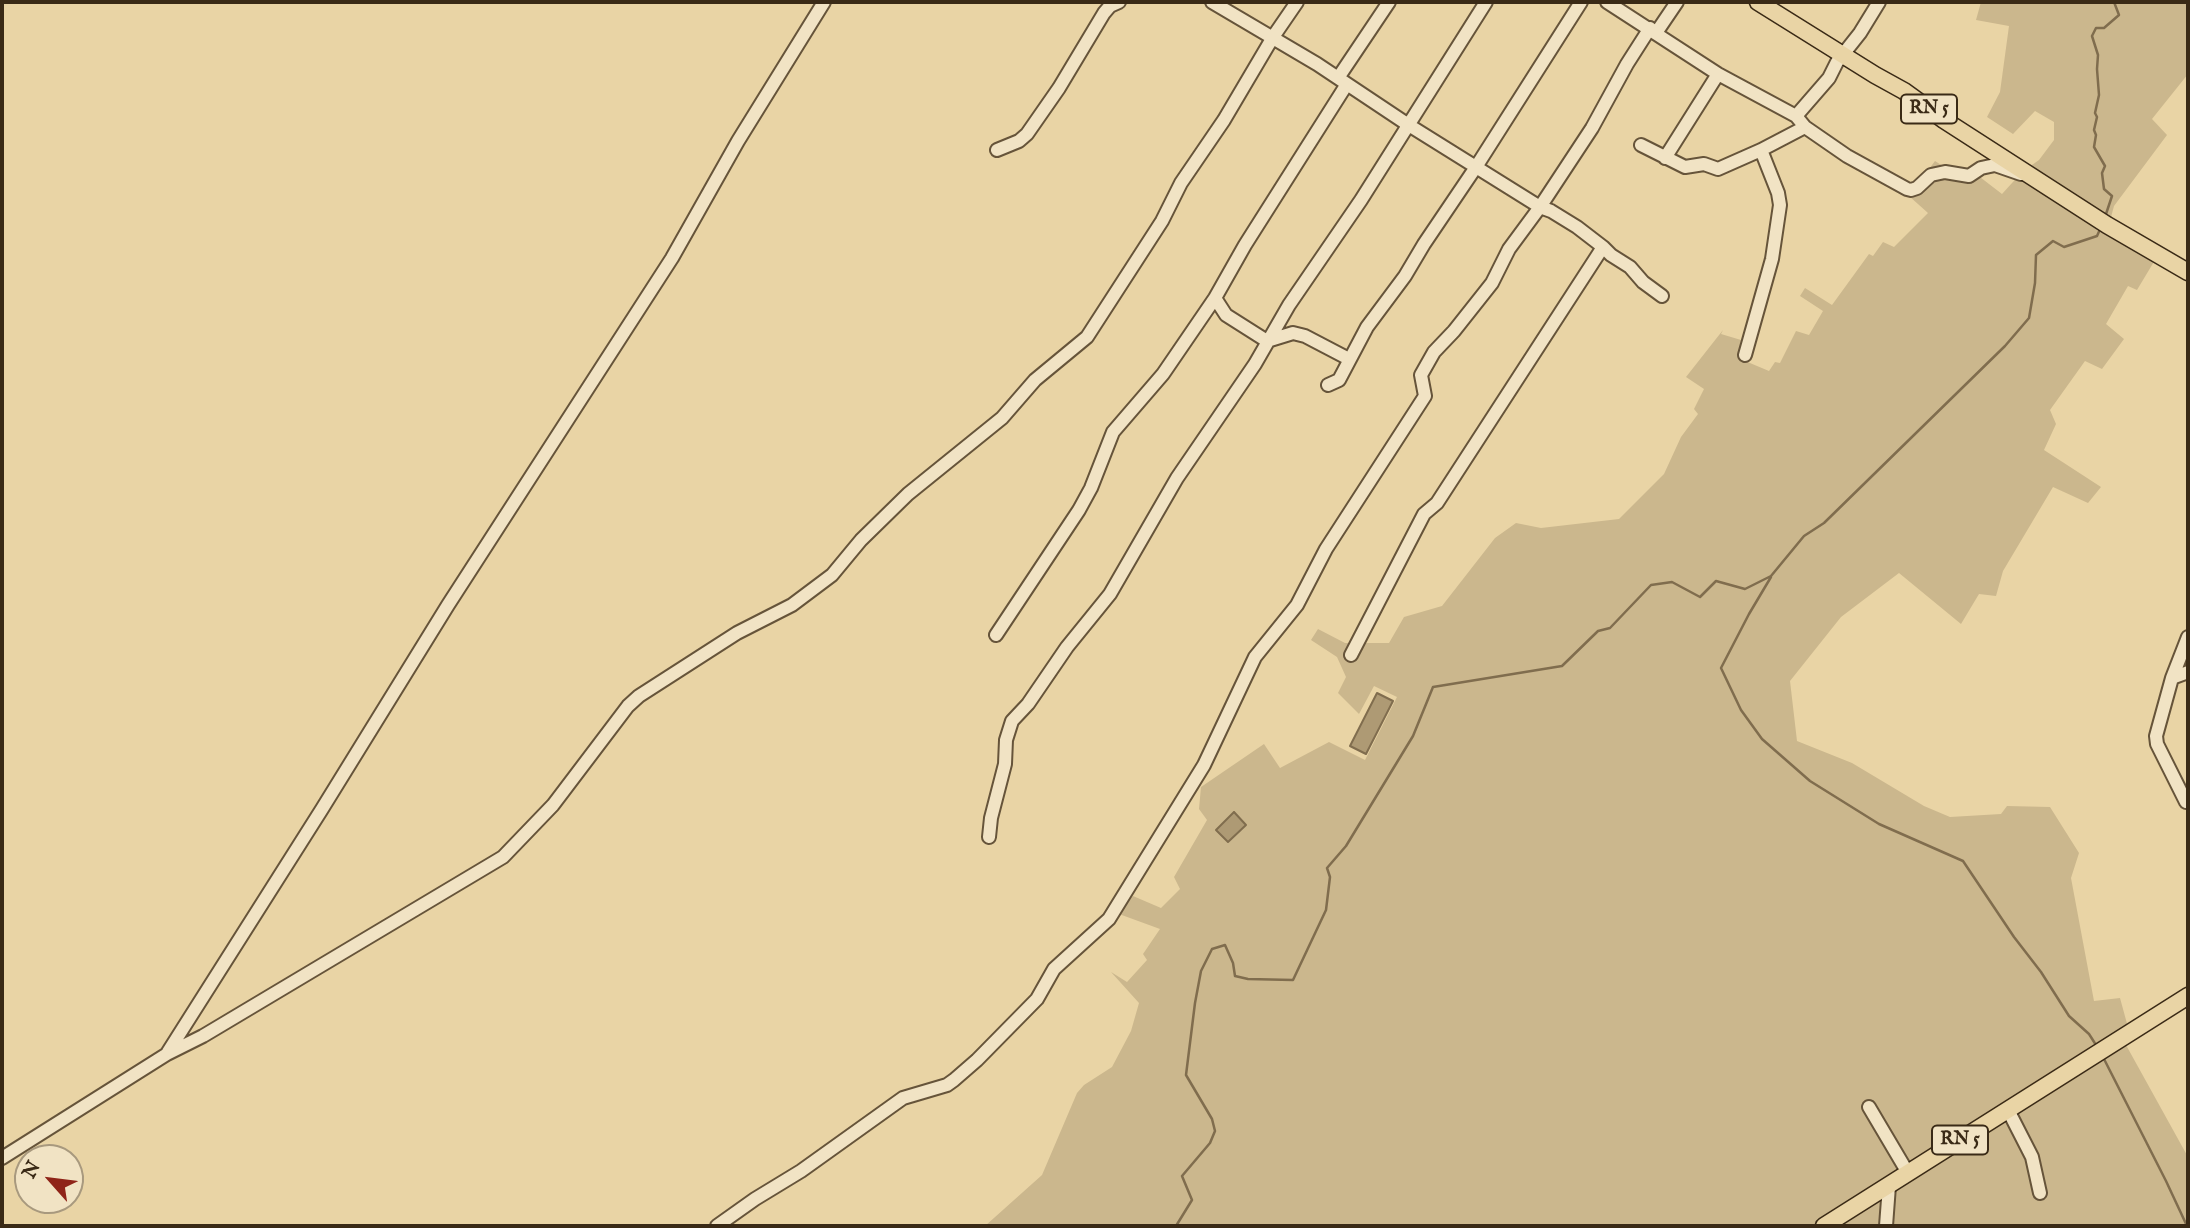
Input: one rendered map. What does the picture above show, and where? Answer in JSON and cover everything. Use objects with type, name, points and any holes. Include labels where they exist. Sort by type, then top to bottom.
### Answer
[{"type":"main road","name":"RN 5","points":[[1758,2],[1904,91],[1944,120],[2103,222],[2188,272]]},
{"type":"main road","name":"RN 5","points":[[1824,1226],[2188,996]]},
{"type":"street","points":[[167,1054],[455,593],[672,258],[738,141],[824,2]]},
{"type":"street","points":[[996,150],[1019,141],[1027,134],[1059,88],[1104,13],[1119,2]]},
{"type":"street","points":[[1213,2],[1273,37],[1539,207],[1551,211],[1630,267],[1643,282],[1662,296]]},
{"type":"street","points":[[2,1158],[167,1054],[503,857],[553,804],[628,706],[639,696],[737,633],[807,595],[832,575],[861,540],[908,494],[1002,418],[1035,380],[1087,337],[1162,221],[1181,183],[1224,120],[1297,2]]},
{"type":"street","points":[[996,635],[1079,510],[1091,488],[1112,434],[1163,374],[1215,298],[1389,2]]},
{"type":"street","points":[[989,837],[991,818],[1005,764],[1006,740],[1012,721],[1028,704],[1067,647],[1110,594],[1177,478],[1255,364],[1289,305],[1361,200],[1486,2]]},
{"type":"street","points":[[1328,385],[1337,382],[1367,327],[1405,276],[1581,2]]},
{"type":"street","points":[[1607,2],[1718,74],[1796,116],[1805,127],[1847,156],[1909,190],[1917,188],[1931,175],[1948,172],[1969,176],[1981,168],[1995,165],[2038,181]]},
{"type":"street","points":[[717,1226],[801,1171],[903,1098],[947,1085],[954,1080],[1037,999],[1054,970],[1109,919],[1199,774],[1255,657],[1297,605],[1331,541],[1425,396],[1421,375],[1434,352],[1492,283],[1508,249],[1592,128],[1627,64],[1678,2]]},
{"type":"street","points":[[1796,116],[1829,78],[1879,2]]},
{"type":"street","points":[[1665,158],[1718,74]]},
{"type":"street","points":[[1641,145],[1685,167],[1704,164],[1718,169],[1805,127]]},
{"type":"street","points":[[1745,355],[1772,259],[1780,205],[1761,150]]},
{"type":"street","points":[[1351,655],[1424,514],[1437,503],[1603,247]]},
{"type":"street","points":[[1215,298],[1226,315],[1267,341],[1293,333],[1305,336],[1349,359]]},
{"type":"street","points":[[2186,802],[2157,744],[2156,736],[2172,678],[2188,637]]},
{"type":"street","points":[[2172,678],[2188,672]]},
{"type":"street","points":[[1869,1107],[1908,1173]]},
{"type":"street","points":[[2008,1110],[2032,1157],[2040,1194]]},
{"type":"street","points":[[1886,1226],[1889,1186]]},
{"type":"shaded area","points":[[1981,2],[2188,2],[2188,74],[2152,119],[2167,135],[2114,206],[2108,228],[2155,260],[2137,290],[2128,286],[2106,324],[2124,339],[2102,369],[2085,361],[2050,410],[2056,424],[2044,450],[2101,487],[2088,503],[2053,487],[2003,571],[1996,596],[1979,594],[1961,624],[1899,573],[1841,617],[1790,681],[1797,741],[1852,763],[1924,806],[1950,817],[2001,814],[2007,806],[2050,807],[2079,853],[2071,878],[2094,1001],[2120,998],[2132,1042],[2126,1045],[2188,1157],[2188,1226],[985,1226],[1042,1175],[1077,1093],[1084,1085],[1112,1067],[1131,1031],[1139,1003],[1111,972],[1127,982],[1147,960],[1143,954],[1160,929],[1119,914],[1133,896],[1161,908],[1180,889],[1174,877],[1207,820],[1199,809],[1201,787],[1264,744],[1280,768],[1329,742],[1365,760],[1397,697],[1374,686],[1359,714],[1338,693],[1346,677],[1337,657],[1311,640],[1318,629],[1345,643],[1389,643],[1404,617],[1442,606],[1495,538],[1516,523],[1541,528],[1619,519],[1664,474],[1681,437],[1698,414],[1694,409],[1704,389],[1686,377],[1723,330],[1721,334],[1741,340],[1738,358],[1769,371],[1775,362],[1780,363],[1796,331],[1809,335],[1823,311],[1800,296],[1805,288],[1832,305],[1869,254],[1873,256],[1883,242],[1894,247],[1928,213],[1909,196],[1935,161],[1969,183],[1976,174],[2002,194],[2022,172],[2039,160],[2054,140],[2054,122],[2035,111],[2013,134],[1987,117],[2000,92],[2009,26],[1976,20]]},
{"type":"shaded area","points":[[1377,693],[1393,701],[1366,754],[1350,746]]},
{"type":"shaded area","points":[[1234,812],[1246,825],[1228,842],[1216,830]]},
{"type":"waterway","points":[[2105,217],[2112,196],[2104,189],[2102,173],[2105,166],[2094,147],[2097,117],[2095,113],[2099,95],[2098,55],[2092,36],[2096,28],[2104,28],[2119,15],[2114,2]]},
{"type":"waterway","points":[[1176,1226],[1192,1200],[1182,1176],[1210,1143],[1215,1131],[1212,1119],[1186,1075],[1201,971],[1212,949],[1225,945],[1235,976],[1293,980],[1326,910],[1330,877],[1327,868],[1346,846],[1413,736],[1433,687],[1562,666],[1598,631],[1610,628],[1651,585],[1672,582],[1700,597],[1716,581],[1745,589],[1771,576],[1804,536],[1824,523],[2005,346],[2029,318],[2036,255],[2053,241],[2064,247],[2097,236],[2101,227]]},
{"type":"waterway","points":[[1771,577],[1721,668],[1741,710],[1762,739],[1810,781],[1879,824],[1963,861],[2069,1016],[2089,1034],[2096,1045]]},
{"type":"waterway","points":[[2103,1057],[2187,1226]]}]
